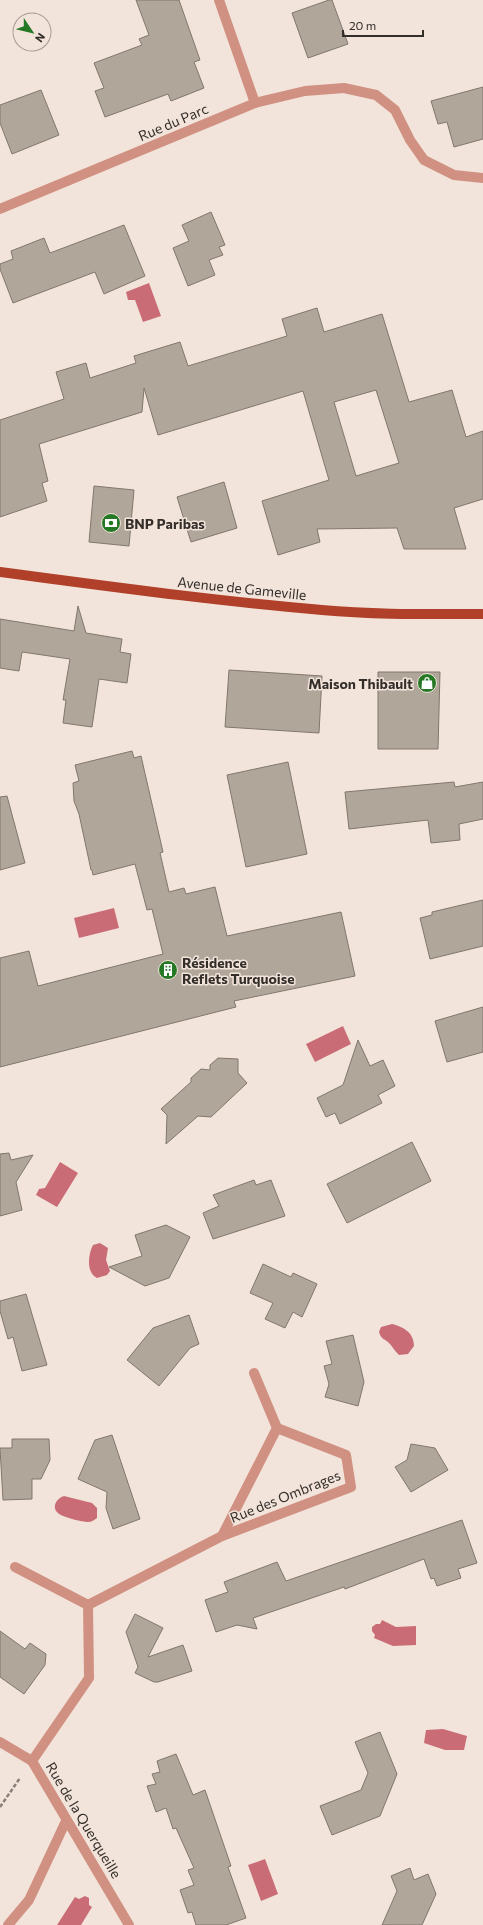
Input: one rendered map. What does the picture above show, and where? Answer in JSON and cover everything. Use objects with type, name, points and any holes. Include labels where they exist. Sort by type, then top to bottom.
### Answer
[{"type":"main road","name":"Avenue de Gameville","points":[[0,572],[161,594],[323,610],[400,614],[483,614]]},
{"type":"street","points":[[218,0],[255,103]]},
{"type":"street","name":"Rue du Parc","points":[[0,209],[255,103],[305,91],[344,88],[376,95],[395,110],[410,140],[424,160],[454,175],[483,178]]},
{"type":"street","points":[[254,1373],[277,1428]]},
{"type":"street","name":"Rue des Ombrages","points":[[88,1605],[222,1536],[351,1487],[346,1455],[277,1428],[222,1536]]},
{"type":"street","points":[[15,1567],[88,1605],[89,1678],[32,1761]]},
{"type":"street","name":"Rue de la Querqueille","points":[[0,1742],[32,1761],[66,1821],[129,1925]]},
{"type":"street","points":[[8,1925],[29,1900],[66,1821]]},
{"type":"path","points":[[0,1807],[32,1761]]},
{"type":"shaded area","points":[[149,283],[161,316],[143,322],[135,300],[128,300],[126,292]]},
{"type":"shaded area","points":[[114,908],[119,928],[79,938],[74,918]]},
{"type":"shaded area","points":[[343,1026],[351,1044],[315,1062],[306,1044]]},
{"type":"shaded area","points":[[60,1162],[78,1173],[57,1207],[36,1195],[39,1189],[45,1188]]},
{"type":"shaded area","points":[[100,1243],[108,1248],[106,1260],[110,1271],[107,1275],[97,1278],[93,1276],[91,1272],[89,1258],[93,1245]]},
{"type":"shaded area","points":[[392,1324],[408,1331],[414,1341],[414,1346],[408,1354],[399,1355],[380,1335],[379,1332],[381,1327]]},
{"type":"shaded area","points":[[64,1496],[92,1503],[97,1508],[97,1518],[91,1522],[85,1522],[60,1515],[56,1511],[55,1506],[57,1501]]},
{"type":"shaded area","points":[[382,1620],[396,1627],[416,1626],[416,1645],[393,1646],[374,1638],[375,1635],[372,1631],[372,1627],[376,1624],[380,1624]]},
{"type":"shaded area","points":[[443,1729],[467,1736],[464,1750],[445,1750],[424,1743],[426,1730]]},
{"type":"shaded area","points":[[265,1859],[278,1894],[261,1901],[248,1865]]},
{"type":"shaded area","points":[[85,1896],[89,1898],[89,1905],[92,1907],[81,1925],[57,1925],[75,1897],[79,1899]]},
{"type":"building","points":[[136,0],[179,0],[200,60],[194,62],[204,88],[171,101],[168,94],[105,117],[95,91],[104,88],[94,63],[142,45],[139,39],[149,35]]},
{"type":"building","points":[[332,0],[348,44],[308,58],[292,13]]},
{"type":"building","points":[[483,87],[483,139],[454,147],[447,122],[438,124],[431,101]]},
{"type":"building","points":[[41,90],[59,135],[12,154],[0,123],[0,105]]},
{"type":"building","points":[[211,212],[225,245],[219,247],[223,255],[209,260],[215,275],[188,286],[173,248],[189,241],[182,225]]},
{"type":"building","points":[[124,225],[145,276],[104,294],[95,272],[13,303],[0,269],[0,264],[13,259],[11,251],[44,238],[50,253]]},
{"type":"building","points":[[317,308],[324,332],[382,314],[409,402],[452,390],[466,437],[483,431],[483,499],[454,508],[466,549],[404,549],[397,528],[317,529],[320,542],[278,555],[262,501],[329,480],[303,391],[158,435],[144,388],[142,412],[39,444],[48,481],[42,483],[47,501],[0,517],[0,420],[64,399],[56,372],[86,363],[90,378],[136,363],[134,356],[180,342],[188,366],[287,336],[282,319]],"holes":[[[376,390],[399,463],[356,476],[334,402]]]},
{"type":"building","points":[[224,482],[237,528],[191,542],[177,497]]},
{"type":"building","points":[[94,486],[134,490],[129,546],[89,542]]},
{"type":"building","points":[[78,606],[86,633],[122,639],[120,652],[131,654],[127,683],[99,679],[92,727],[63,723],[66,700],[63,700],[70,659],[22,652],[19,671],[0,668],[0,619],[74,631]]},
{"type":"building","points":[[229,670],[322,676],[319,733],[225,727]]},
{"type":"building","points":[[378,672],[440,672],[438,749],[378,749]]},
{"type":"building","points":[[132,751],[134,758],[141,756],[163,852],[160,853],[169,892],[184,888],[186,894],[215,887],[227,936],[341,912],[355,976],[234,1001],[236,1007],[0,1067],[0,958],[29,951],[38,986],[163,954],[152,909],[147,910],[135,864],[93,875],[79,814],[74,801],[73,783],[79,781],[75,765]]},
{"type":"building","points":[[288,762],[307,854],[246,867],[227,775]]},
{"type":"building","points":[[454,782],[455,787],[483,782],[483,819],[459,824],[460,840],[431,843],[428,820],[349,829],[345,792]]},
{"type":"building","points":[[7,796],[25,863],[0,870],[0,797]]},
{"type":"building","points":[[483,900],[483,946],[430,959],[420,918],[432,915],[432,912]]},
{"type":"building","points":[[483,1007],[483,1052],[447,1062],[435,1021]]},
{"type":"building","points":[[358,1040],[370,1066],[383,1060],[395,1086],[378,1095],[382,1103],[340,1124],[335,1113],[326,1117],[317,1098],[343,1085]]},
{"type":"building","points":[[218,1058],[238,1059],[238,1073],[247,1083],[211,1117],[198,1116],[166,1144],[167,1115],[161,1109],[191,1082],[191,1078],[201,1069],[210,1070],[210,1065]]},
{"type":"building","points":[[412,1142],[431,1181],[347,1223],[327,1184]]},
{"type":"building","points":[[9,1153],[11,1160],[33,1155],[16,1182],[22,1210],[0,1216],[0,1154]]},
{"type":"building","points":[[254,1180],[256,1185],[271,1180],[285,1216],[213,1239],[203,1213],[219,1206],[213,1195]]},
{"type":"building","points":[[166,1225],[190,1237],[169,1278],[145,1286],[109,1267],[142,1256],[135,1235]]},
{"type":"building","points":[[263,1264],[291,1277],[293,1273],[317,1284],[302,1317],[293,1312],[285,1328],[265,1319],[273,1303],[250,1293]]},
{"type":"building","points":[[26,1294],[47,1365],[22,1371],[13,1337],[8,1339],[0,1311],[0,1301]]},
{"type":"building","points":[[189,1315],[199,1344],[190,1348],[159,1386],[127,1360],[153,1328]]},
{"type":"building","points":[[353,1335],[364,1382],[358,1406],[325,1397],[329,1384],[324,1366],[332,1364],[326,1341]]},
{"type":"building","points":[[112,1435],[140,1519],[113,1529],[106,1508],[107,1492],[78,1479],[95,1440]]},
{"type":"building","points":[[12,1439],[49,1439],[50,1460],[41,1479],[32,1479],[32,1499],[3,1500],[0,1448],[12,1448]]},
{"type":"building","points":[[411,1444],[435,1448],[448,1470],[411,1492],[395,1467],[407,1460]]},
{"type":"building","points":[[462,1520],[477,1563],[458,1569],[461,1578],[437,1586],[434,1578],[431,1579],[424,1559],[345,1589],[344,1587],[253,1618],[257,1629],[237,1625],[216,1632],[205,1600],[228,1592],[224,1582],[277,1562],[286,1581]]},
{"type":"building","points":[[135,1614],[163,1628],[148,1657],[183,1645],[192,1671],[158,1682],[154,1682],[135,1673],[138,1667],[126,1632]]},
{"type":"building","points":[[0,1631],[25,1649],[30,1643],[46,1654],[45,1665],[24,1694],[0,1677]]},
{"type":"building","points":[[380,1732],[397,1774],[380,1816],[332,1835],[320,1806],[361,1790],[368,1773],[355,1742]]},
{"type":"building","points":[[176,1754],[193,1795],[205,1790],[231,1866],[228,1867],[246,1918],[226,1925],[196,1925],[192,1912],[188,1913],[180,1890],[194,1885],[188,1870],[194,1868],[176,1828],[173,1829],[166,1808],[156,1812],[147,1786],[156,1784],[152,1774],[160,1772],[157,1761]]},
{"type":"building","points":[[410,1868],[414,1880],[428,1874],[436,1894],[422,1925],[382,1925],[397,1891],[391,1876]]},
{"type":"place","name":"BNP Paribas","points":[[111,523]]},
{"type":"place","name":"Maison Thibault","points":[[427,683]]},
{"type":"place","name":"Résidence Reflets Turquoise","points":[[168,970]]}]
